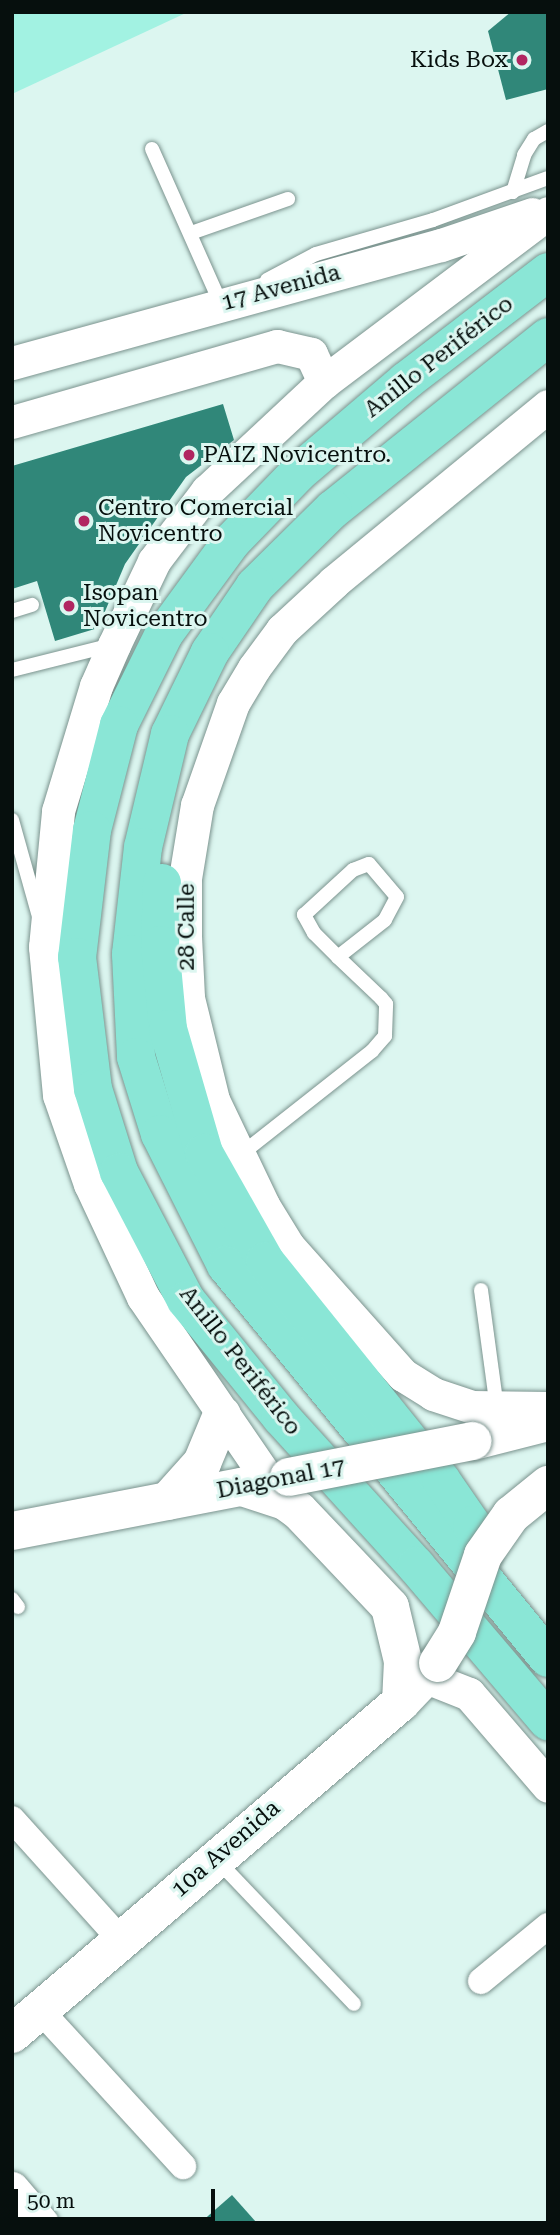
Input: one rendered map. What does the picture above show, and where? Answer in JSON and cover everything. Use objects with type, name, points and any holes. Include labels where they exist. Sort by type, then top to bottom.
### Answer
[{"type":"highway","name":"Anillo Periférico","points":[[548,272],[406,381],[298,473],[232,541],[164,634],[119,725],[92,830],[77,957],[93,1089],[119,1172],[186,1300],[281,1417],[416,1566],[548,1721]]},
{"type":"highway","points":[[548,337],[333,509],[256,586],[210,652],[170,734],[143,847],[131,954],[136,1057],[160,1134],[226,1265],[548,1658]]},
{"type":"highway","points":[[421,439],[548,365]]},
{"type":"highway","points":[[170,734],[160,945],[168,1029],[204,1153],[265,1261],[441,1480],[472,1525],[483,1555]]},
{"type":"main road","points":[[168,1501],[202,1463],[222,1415]]},
{"type":"main road","name":"Diagonal 17","points":[[12,1531],[473,1441],[548,1422]]},
{"type":"main road","points":[[267,1482],[299,1511],[390,1607],[403,1661],[422,1681],[457,1632],[483,1555],[511,1515],[548,1485]]},
{"type":"main road","name":"10a Avenida","points":[[26,2022],[422,1681]]},
{"type":"street","name":"17 Avenida","points":[[12,363],[441,245],[548,211]]},
{"type":"street","name":"Anillo Periférico","points":[[267,1482],[143,1297],[90,1184],[59,1095],[45,947],[58,811],[96,686],[114,645],[154,561],[207,491],[324,382],[548,211]]},
{"type":"street","points":[[218,305],[239,355]]},
{"type":"street","points":[[12,422],[277,346],[304,349],[316,358],[324,382]]},
{"type":"street","name":"28 Calle","points":[[548,406],[334,582],[282,630],[233,704],[197,805],[185,878],[188,998],[199,1052],[213,1100],[239,1156],[288,1246],[403,1375],[433,1395],[472,1407],[548,1408]]},
{"type":"street","points":[[422,1681],[469,1694],[548,1786]]},
{"type":"street","points":[[12,1819],[121,1940]]},
{"type":"street","points":[[481,1981],[548,1926]]},
{"type":"street","points":[[26,2022],[183,2166]]},
{"type":"street","points":[[12,2188],[42,2223]]},
{"type":"lane","points":[[513,191],[524,155],[534,139],[548,131]]},
{"type":"lane","points":[[152,149],[191,233],[218,305],[316,254],[548,178]]},
{"type":"lane","points":[[191,233],[288,199]]},
{"type":"lane","points":[[12,611],[32,606]]},
{"type":"lane","points":[[12,670],[114,645]]},
{"type":"lane","points":[[12,820],[45,947]]},
{"type":"lane","points":[[239,1156],[372,1051],[384,1036],[386,1004],[338,957],[304,915],[353,870],[369,864],[397,897],[385,919],[338,957]]},
{"type":"lane","points":[[481,1290],[497,1408]]},
{"type":"lane","points":[[215,1858],[354,2004]]},
{"type":"green space","points":[[12,12],[188,12],[12,94]]},
{"type":"building","name":"Kids Box","points":[[511,12],[548,12],[548,89],[506,100],[488,31]]},
{"type":"building","name":"Centro Comercial Novicentro","points":[[223,404],[234,440],[186,477],[125,564],[98,628],[55,641],[37,581],[12,589],[12,466]]},
{"type":"building","points":[[232,2195],[257,2223],[200,2223]]},
{"type":"place","name":"Kids Box","points":[[522,60]]},
{"type":"place","name":"PAIZ Novicentro.","points":[[189,455]]},
{"type":"place","name":"Centro Comercial Novicentro","points":[[84,521]]},
{"type":"place","name":"Isopan Novicentro","points":[[69,606]]}]
